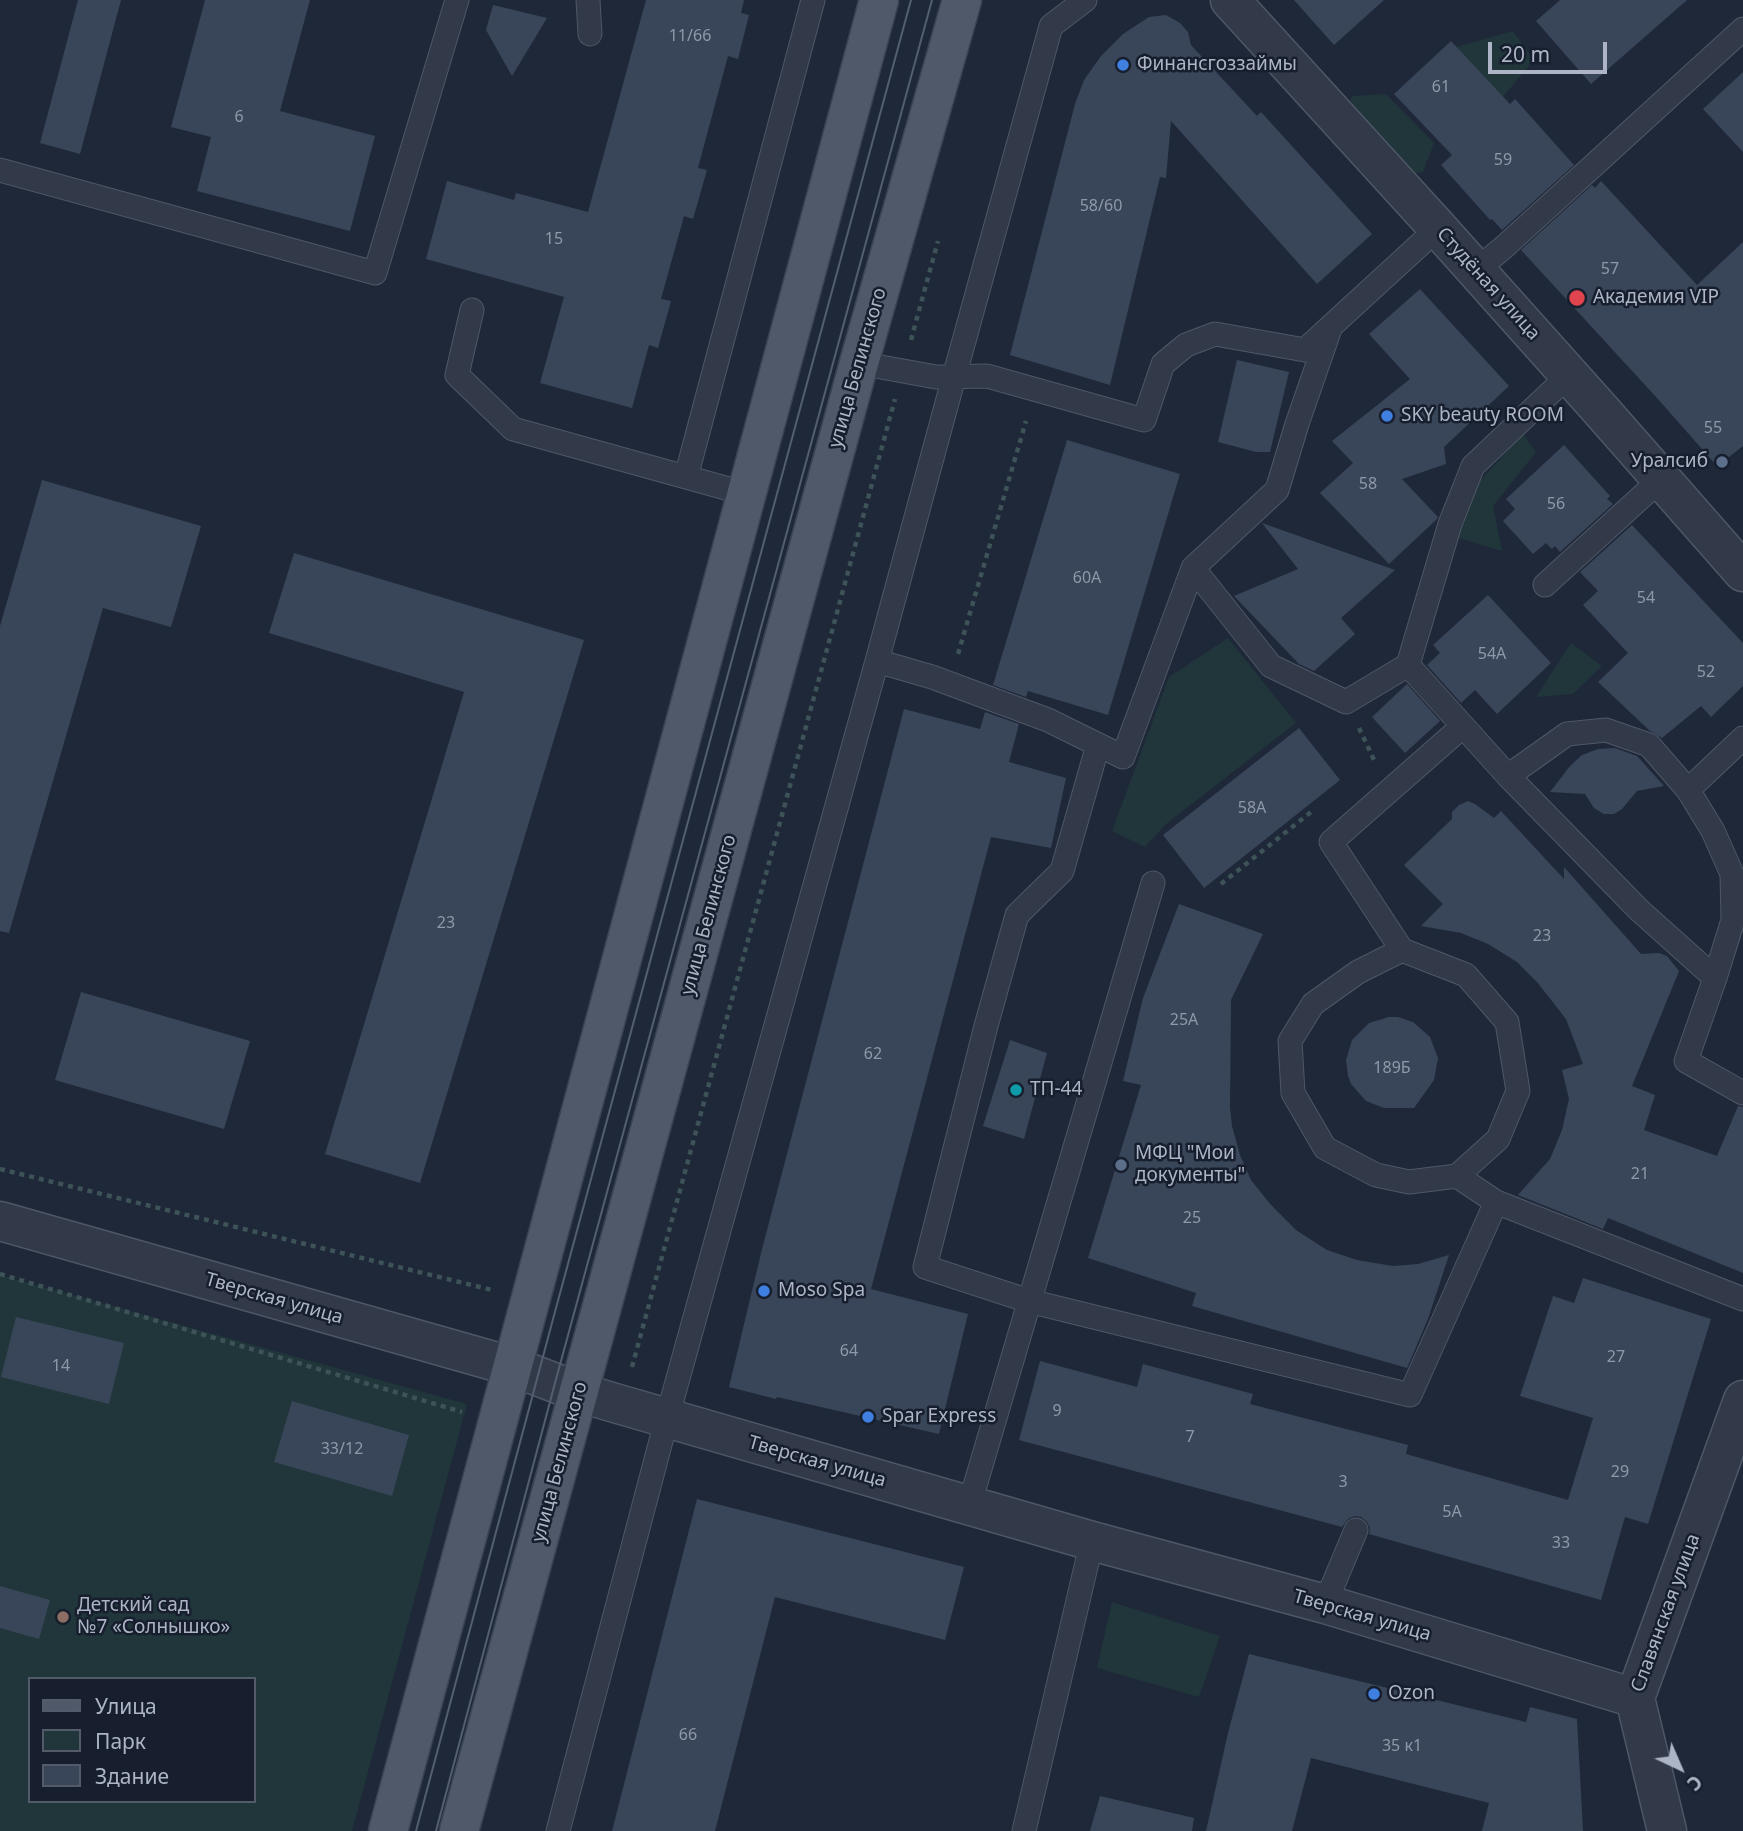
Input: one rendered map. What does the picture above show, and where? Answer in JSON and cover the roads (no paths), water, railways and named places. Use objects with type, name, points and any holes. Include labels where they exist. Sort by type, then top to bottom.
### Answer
[{"type":"main road","points":[[388,1831],[879,0]]},
{"type":"main road","name":"улица Белинского","points":[[459,1831],[859,363],[962,0]]},
{"type":"street","name":"Студёная улица","points":[[1230,0],[1438,228],[1743,572]]},
{"type":"street","name":"Тверская улица","points":[[0,1221],[512,1366],[579,1392],[1092,1541],[1325,1604],[1634,1698]]},
{"type":"street","name":"Славянская улица","points":[[1667,1831],[1634,1698],[1743,1400]]},
{"type":"lane","points":[[0,170],[375,273],[457,0]]},
{"type":"lane","points":[[588,0],[590,34]]},
{"type":"lane","points":[[686,477],[813,0]]},
{"type":"lane","points":[[558,1831],[667,1418],[1051,26],[1085,0]]},
{"type":"lane","points":[[1475,271],[1743,29]]},
{"type":"lane","points":[[859,363],[936,377],[987,376],[1144,420],[1163,364],[1186,345],[1214,334],[1305,350],[1438,228]]},
{"type":"lane","points":[[472,310],[457,375],[513,429],[747,494]]},
{"type":"lane","points":[[877,661],[1048,720],[1123,757],[1193,568],[1277,491],[1331,326]]},
{"type":"lane","points":[[1193,568],[1271,666],[1346,702],[1408,665],[1450,524],[1473,466],[1569,375]]},
{"type":"lane","points":[[1545,584],[1661,479]]},
{"type":"lane","points":[[1408,665],[1508,776],[1639,910],[1715,978]]},
{"type":"lane","points":[[1402,950],[1358,972],[1313,1004],[1290,1041],[1293,1093],[1325,1148],[1376,1175],[1409,1182],[1457,1176],[1498,1139],[1518,1091],[1507,1022],[1465,975],[1402,950],[1331,842],[1463,726]]},
{"type":"lane","points":[[1508,776],[1567,734],[1606,730],[1649,745],[1688,790],[1713,831],[1732,874],[1733,920],[1686,1061],[1743,1093]]},
{"type":"lane","points":[[1688,790],[1743,738]]},
{"type":"lane","points":[[1098,745],[1062,871],[1017,915],[925,1267],[1029,1301],[1410,1395],[1496,1202]]},
{"type":"lane","points":[[969,1506],[1153,883]]},
{"type":"lane","points":[[1457,1176],[1496,1202],[1743,1299]]},
{"type":"lane","points":[[1325,1604],[1356,1530]]},
{"type":"lane","points":[[1024,1831],[1092,1541]]},
{"type":"tram line","points":[[416,1831],[911,0]]},
{"type":"tram line","points":[[436,1831],[555,1383],[932,0]]},
{"type":"place","name":"Финансгоззаймы","points":[[1123,65]]},
{"type":"place","name":"Академия VIP","points":[[1577,298]]},
{"type":"place","name":"SKY beauty ROOM","points":[[1387,416]]},
{"type":"place","name":"Уралсиб","points":[[1722,462]]},
{"type":"place","name":"ТП-44","points":[[1016,1090]]},
{"type":"place","name":"МФЦ \"Мои документы\"","points":[[1121,1165]]},
{"type":"place","name":"Moso Spa","points":[[764,1291]]},
{"type":"place","name":"Spar Express","points":[[868,1417]]},
{"type":"place","name":"Детский сад №7 «Солнышко»","points":[[63,1617]]},
{"type":"place","name":"Ozon","points":[[1374,1694]]}]
